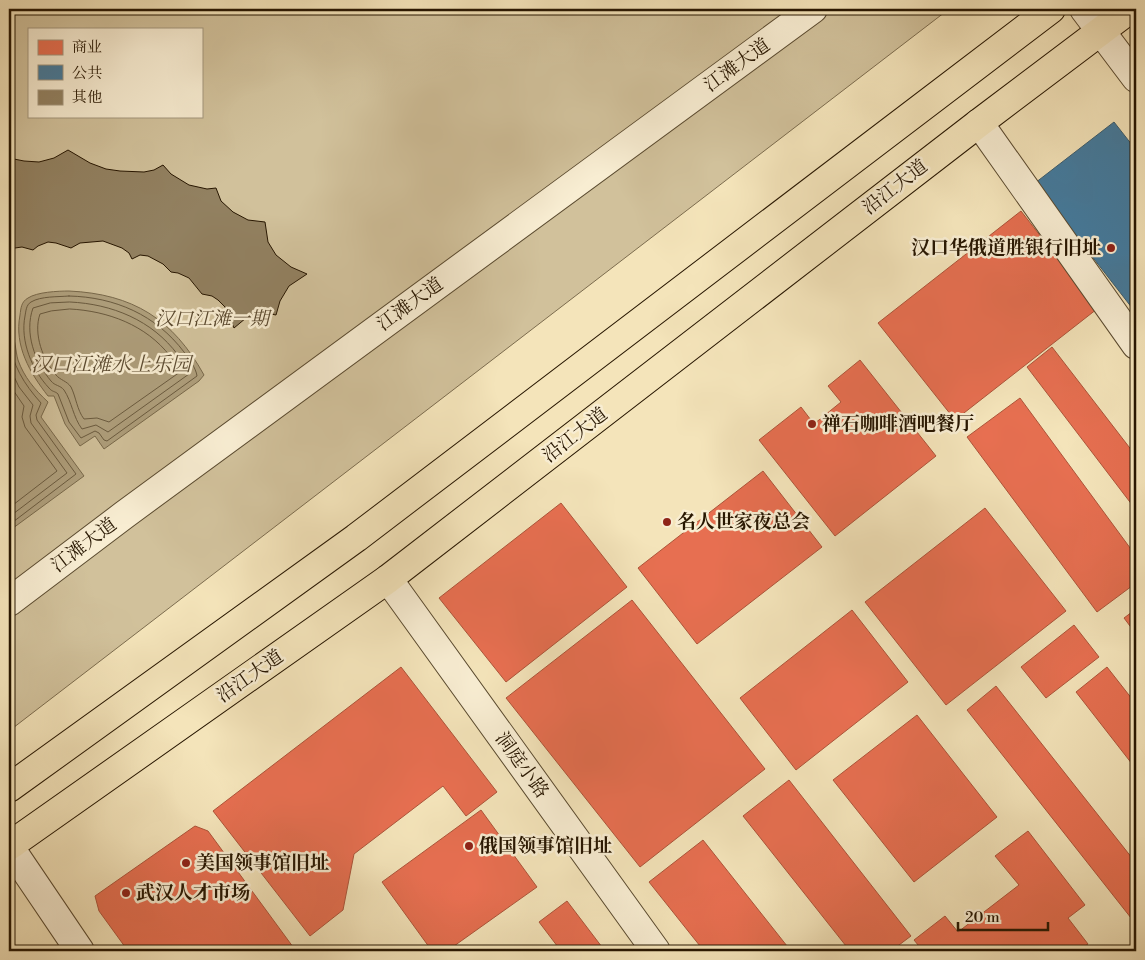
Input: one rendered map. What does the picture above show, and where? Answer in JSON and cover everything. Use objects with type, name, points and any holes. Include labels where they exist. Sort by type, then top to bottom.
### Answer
[{"type":"main road","points":[[9,788],[356,538],[1051,9]]},
{"type":"main road","name":"沿江大道","points":[[9,846],[388,579],[978,123],[1130,9]]},
{"type":"street","name":"江滩大道","points":[[9,602],[148,497],[813,9]]},
{"type":"street","points":[[1084,9],[1136,78]]},
{"type":"street","points":[[978,123],[1136,345]]},
{"type":"street","name":"洞庭小路","points":[[388,579],[656,951]]},
{"type":"street","points":[[9,846],[80,951]]},
{"type":"green space","name":"汉口江滩一期","points":[[9,9],[949,9],[9,731]]},
{"type":"water","name":"汉口江滩水上乐园","points":[[69,291],[92,293],[113,298],[132,304],[149,313],[179,339],[192,355],[204,375],[199,381],[104,449],[95,436],[80,446],[65,424],[54,396],[48,396],[35,378],[21,348],[19,326],[21,308],[24,301],[37,294]]},
{"type":"water","points":[[9,330],[13,336],[18,360],[23,372],[34,388],[48,402],[41,417],[84,476],[9,531]]},
{"type":"building: 商业","points":[[1021,211],[1097,309],[955,420],[878,323]]},
{"type":"building: 商业","points":[[1052,347],[1136,456],[1136,510],[1027,367]]},
{"type":"building: 商业","points":[[860,360],[936,456],[835,536],[759,440],[801,407],[814,424],[841,402],[828,386]]},
{"type":"building: 商业","points":[[1020,398],[1136,556],[1136,583],[1097,612],[967,437]]},
{"type":"building: 商业","points":[[763,471],[822,547],[697,644],[638,568]]},
{"type":"building: 商业","points":[[561,503],[627,587],[506,682],[439,598]]},
{"type":"building: 商业","points":[[985,508],[1066,611],[946,705],[865,602]]},
{"type":"building: 商业","points":[[632,600],[765,769],[640,867],[506,698]]},
{"type":"building: 商业","points":[[1136,609],[1136,634],[1124,618]]},
{"type":"building: 商业","points":[[852,610],[908,682],[796,770],[740,698]]},
{"type":"building: 商业","points":[[1074,625],[1099,657],[1046,698],[1021,667]]},
{"type":"building: 商业","points":[[401,667],[497,792],[466,816],[443,786],[354,854],[343,910],[310,936],[213,811]]},
{"type":"building: 商业","points":[[1107,667],[1136,704],[1136,769],[1076,692]]},
{"type":"building: 商业","points":[[996,686],[1136,863],[1135,923],[967,710]]},
{"type":"building: 商业","points":[[917,715],[997,817],[914,882],[833,780]]},
{"type":"building: 商业","points":[[789,780],[911,936],[891,951],[850,951],[743,816]]},
{"type":"building: 商业","name":"俄国领事馆旧址","points":[[481,810],[537,887],[447,951],[432,951],[382,882]]},
{"type":"building: 商业","name":"美国领事馆旧址","points":[[195,826],[208,831],[296,951],[128,951],[99,911],[95,896]]},
{"type":"building: 商业","points":[[1028,831],[1085,905],[1068,918],[1088,944],[1077,951],[923,951],[914,940],[945,916],[958,932],[1019,885],[995,856]]},
{"type":"building: 商业","points":[[703,840],[791,951],[704,951],[649,882]]},
{"type":"building: 商业","points":[[567,901],[605,951],[561,951],[539,922]]},
{"type":"building: 公共","name":"汉口华俄道胜银行旧址","points":[[1114,122],[1136,150],[1136,313],[1035,183]]},
{"type":"building: 其他","points":[[68,150],[90,163],[106,169],[144,172],[154,170],[163,165],[171,174],[189,185],[207,189],[216,188],[221,201],[233,212],[248,220],[265,222],[268,242],[276,255],[291,267],[307,274],[289,286],[280,301],[276,315],[266,313],[254,315],[246,318],[234,328],[225,307],[218,300],[212,296],[202,294],[189,278],[171,272],[163,264],[148,256],[140,255],[132,259],[129,253],[122,248],[103,241],[80,243],[71,248],[48,242],[33,250],[22,247],[9,251],[9,158],[39,162],[54,158]]},
{"type":"place","name":"汉口华俄道胜银行旧址","points":[[1111,248]]},
{"type":"place","name":"禅石咖啡酒吧餐厅","points":[[812,424]]},
{"type":"place","name":"名人世家夜总会","points":[[667,522]]},
{"type":"place","name":"俄国领事馆旧址","points":[[469,846]]},
{"type":"place","name":"美国领事馆旧址","points":[[186,863]]},
{"type":"place","name":"武汉人才市场","points":[[126,893]]}]
